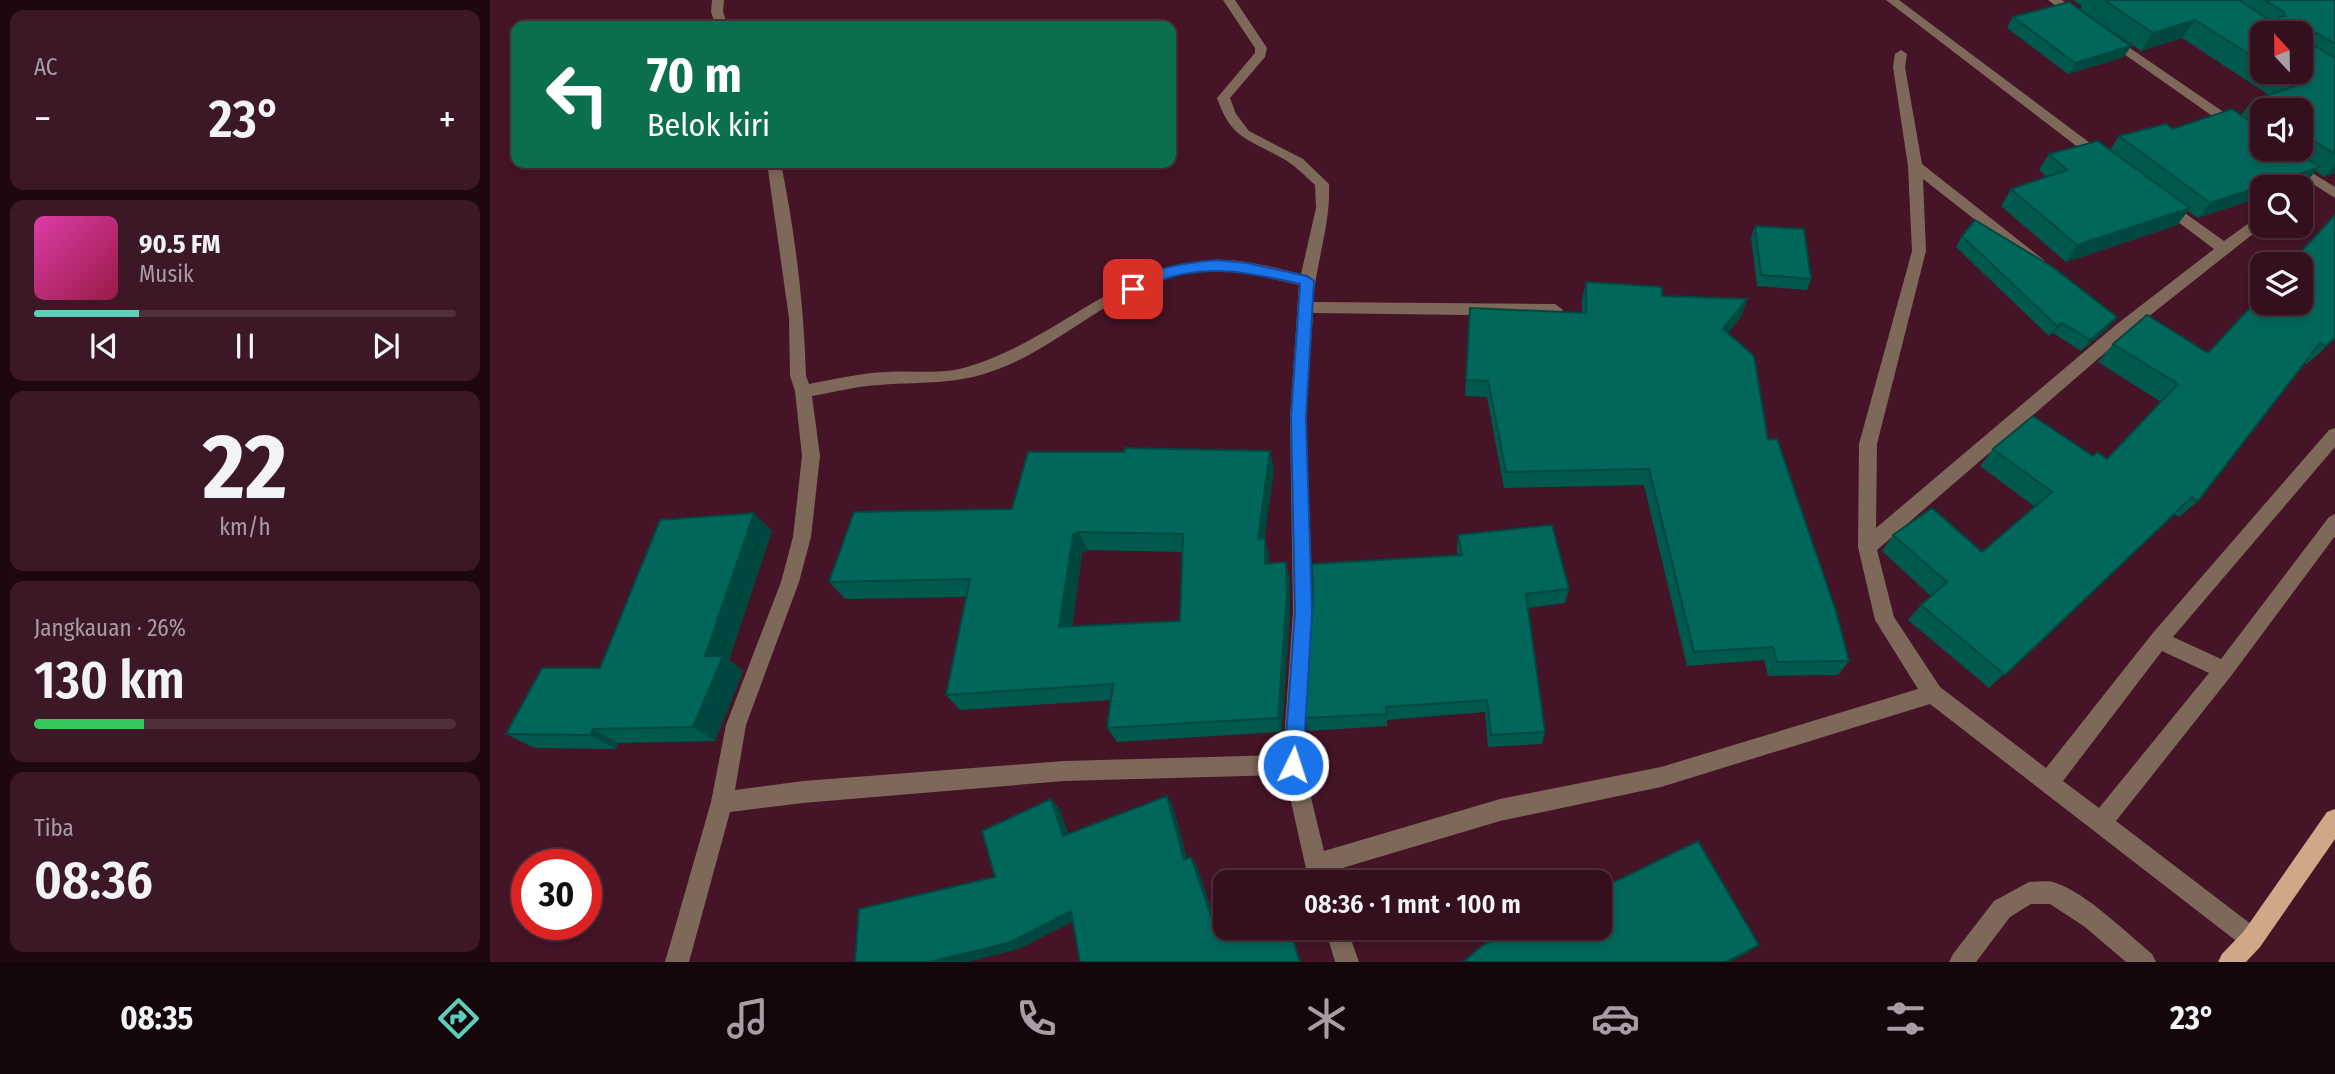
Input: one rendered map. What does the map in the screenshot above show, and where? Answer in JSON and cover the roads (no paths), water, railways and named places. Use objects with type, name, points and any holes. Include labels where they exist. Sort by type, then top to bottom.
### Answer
[{"type":"main road","points":[[2230,962],[2252,939],[2335,820]]},
{"type":"street","points":[[719,0],[717,12],[720,21]]},
{"type":"street","points":[[1229,0],[1261,48],[1261,54],[1223,97],[1228,118],[1248,138],[1297,161],[1322,184],[1323,208],[1307,281],[1298,417],[1303,612],[1293,765],[1316,870]]},
{"type":"street","points":[[1892,0],[2112,166]]},
{"type":"street","points":[[2054,0],[2250,136]]},
{"type":"street","points":[[1901,54],[1899,67],[1915,166],[1919,251],[1868,444],[1867,547],[1885,620],[1933,694],[2252,939]]},
{"type":"street","points":[[2286,161],[2335,193]]},
{"type":"street","points":[[1915,166],[2047,268]]},
{"type":"street","points":[[677,962],[722,803],[736,725],[790,582],[802,537],[811,456],[803,391],[798,376],[797,318],[775,168]]},
{"type":"street","points":[[2157,199],[2222,247]]},
{"type":"street","points":[[1867,547],[2118,324],[2250,227]]},
{"type":"street","points":[[803,391],[886,378],[922,379],[966,374],[1034,344],[1108,300],[1160,275],[1189,267],[1217,265],[1247,268],[1307,281]]},
{"type":"street","points":[[1305,307],[1555,310]]},
{"type":"street","points":[[2048,783],[2159,640],[2335,436]]},
{"type":"street","points":[[2100,824],[2224,670],[2335,522]]},
{"type":"street","points":[[2159,640],[2224,670]]},
{"type":"street","points":[[1326,870],[1500,810],[1661,777],[1933,694]]},
{"type":"street","points":[[722,803],[803,792],[1064,771],[1293,765]]},
{"type":"street","points":[[1961,962],[2001,909],[2029,893],[2053,893],[2093,919],[2144,962]]},
{"type":"street","points":[[1340,940],[1347,962]]}]
